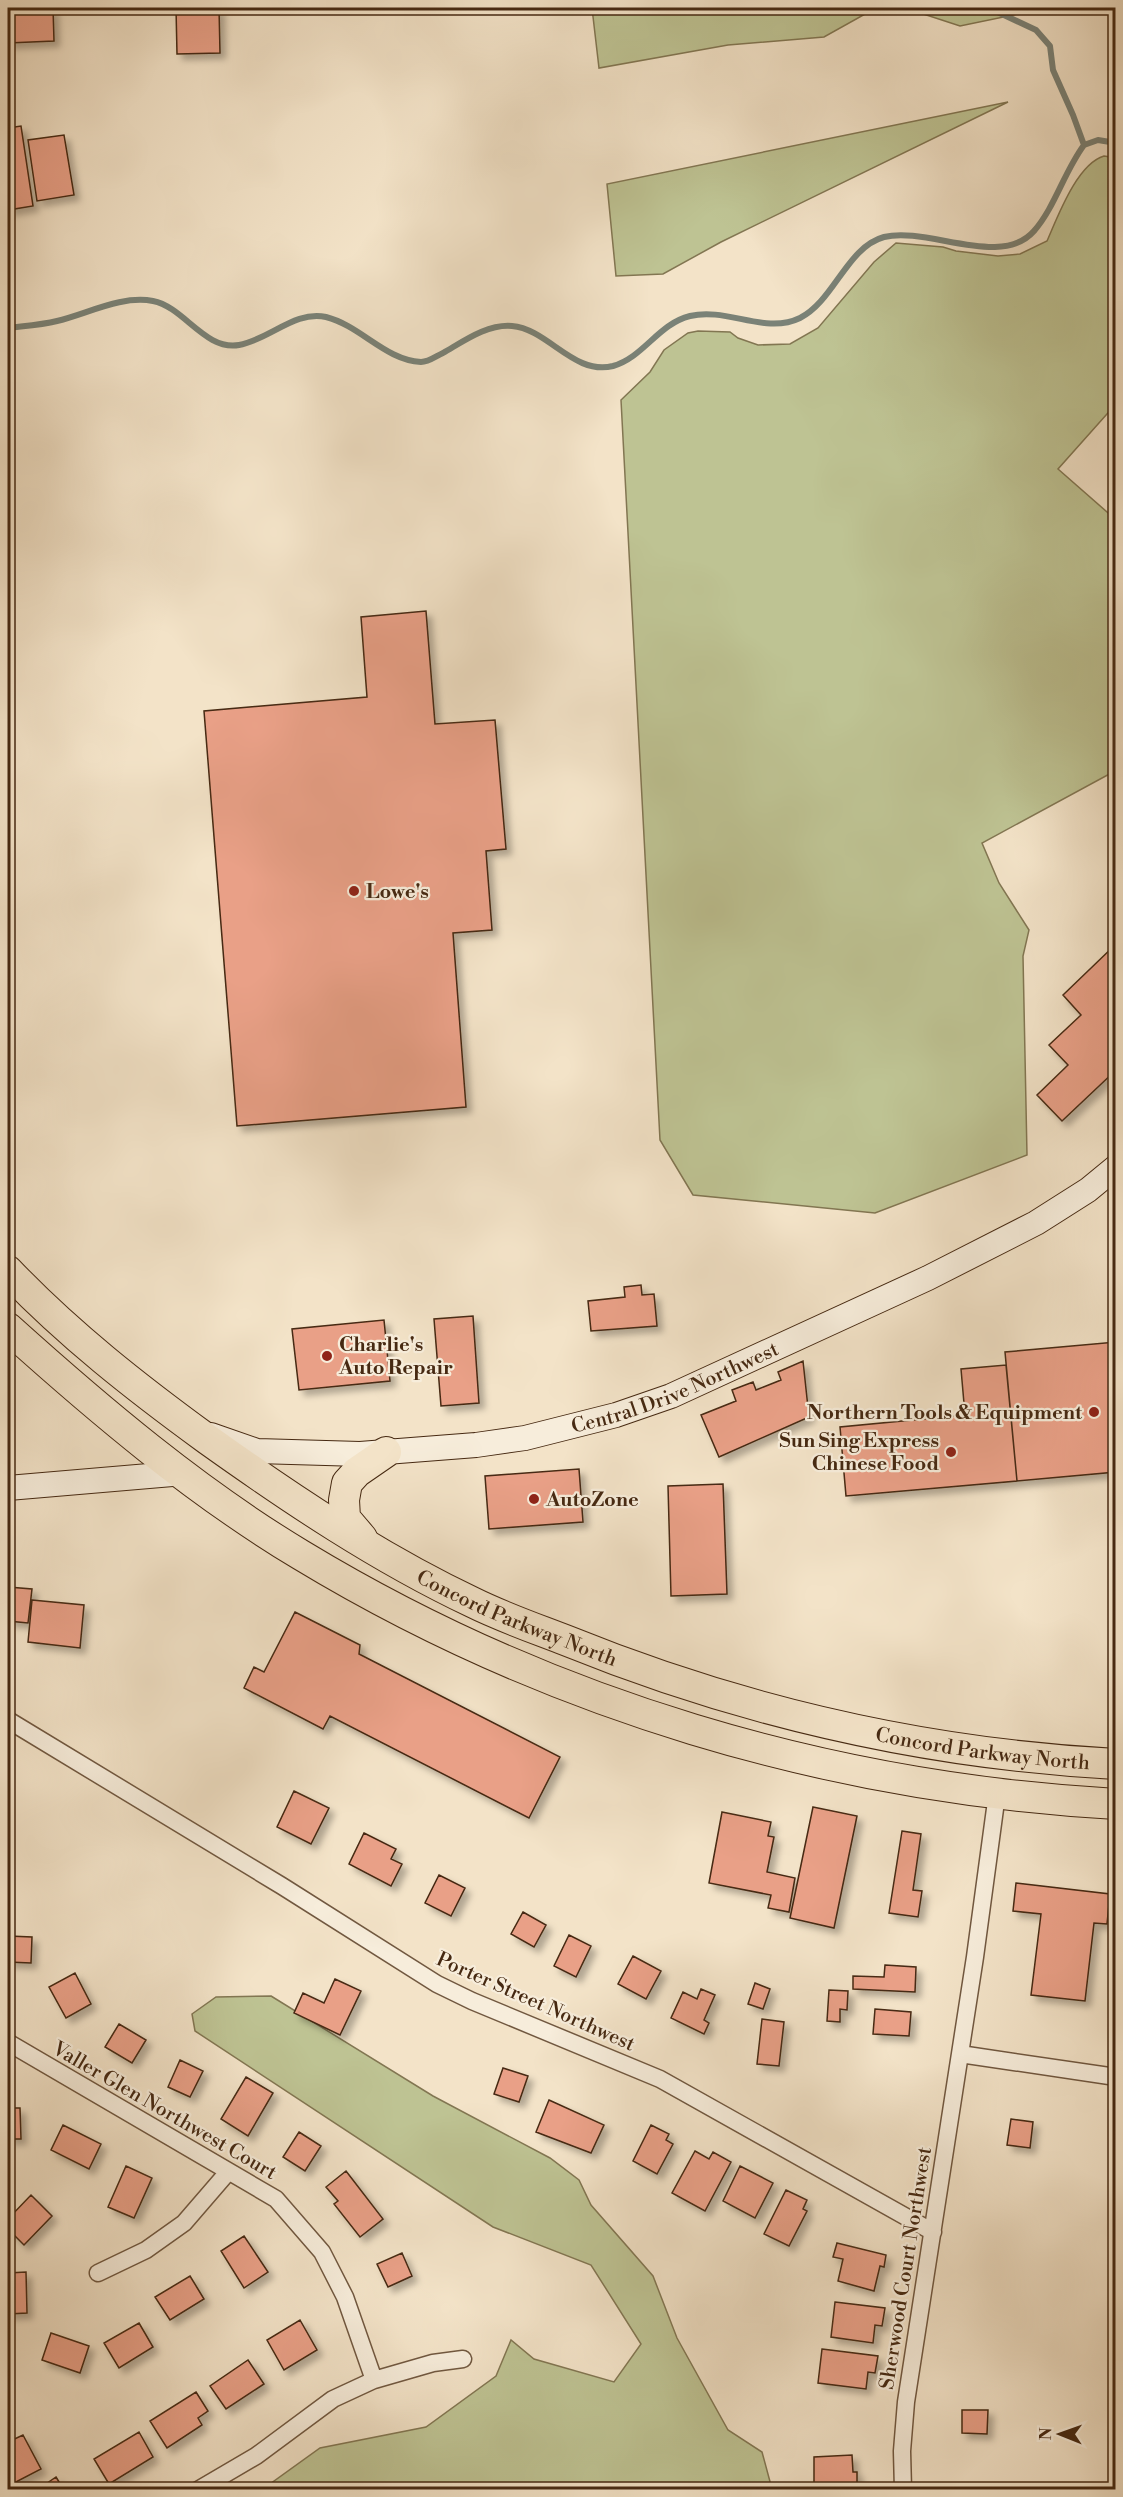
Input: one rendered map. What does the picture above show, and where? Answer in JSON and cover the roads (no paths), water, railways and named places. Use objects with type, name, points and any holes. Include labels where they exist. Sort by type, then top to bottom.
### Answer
[{"type":"highway","name":"Concord Parkway North","points":[[8,1271],[90,1349],[192,1428],[266,1480],[368,1545],[472,1602],[607,1657],[767,1709],[913,1742],[1116,1764]]},
{"type":"highway","name":"Concord Parkway North","points":[[8,1328],[93,1404],[229,1507],[298,1554],[385,1605],[603,1702],[739,1744],[858,1772],[984,1792],[1116,1804]]},
{"type":"highway","points":[[368,1545],[345,1518],[344,1500],[347,1483],[357,1472],[386,1452]]},
{"type":"highway","points":[[184,1473],[212,1471],[378,1569],[472,1602]]},
{"type":"highway","points":[[984,1792],[990,1752]]},
{"type":"street","name":"Central Drive Northwest","points":[[192,1428],[257,1451],[360,1454],[525,1438],[616,1415],[671,1396],[928,1278],[1026,1228],[1088,1190],[1116,1167]]},
{"type":"street","points":[[8,1488],[184,1473]]},
{"type":"street","name":"Porter Street Northwest","points":[[8,1720],[282,1886],[438,1984],[472,2001],[660,2079],[933,2232]]},
{"type":"street","name":"Sherwood Court Northwest","points":[[903,2490],[902,2451],[906,2402],[960,2054],[984,1792]]},
{"type":"street","name":"Valler Glen Northwest Court","points":[[9,2043],[276,2199],[321,2252],[345,2297],[374,2380]]},
{"type":"street","points":[[960,2054],[1116,2077]]},
{"type":"street","points":[[98,2273],[146,2250],[184,2223],[228,2172]]},
{"type":"street","points":[[198,2490],[256,2456],[333,2399],[374,2380],[434,2363],[463,2359]]},
{"type":"waterway","points":[[989,8],[1036,30],[1050,46],[1053,70],[1084,145]]},
{"type":"waterway","points":[[8,328],[51,322],[116,303],[141,300],[164,305],[216,342],[227,345],[250,342],[293,321],[315,316],[339,321],[384,349],[408,360],[421,362],[432,359],[485,330],[512,326],[537,335],[573,359],[599,367],[613,366],[634,356],[669,326],[690,316],[718,315],[773,324],[800,318],[822,300],[860,251],[884,237],[901,235],[921,237],[983,247],[1020,242],[1041,222],[1084,145],[1098,140],[1116,143]]},
{"type":"place","name":"Lowe's","points":[[354,891]]},
{"type":"place","name":"Charlie's Auto Repair","points":[[327,1356]]},
{"type":"place","name":"Northern Tools & Equipment","points":[[1094,1412]]},
{"type":"place","name":"Sun Sing Express Chinese Food","points":[[951,1452]]},
{"type":"place","name":"AutoZone","points":[[534,1499]]}]
